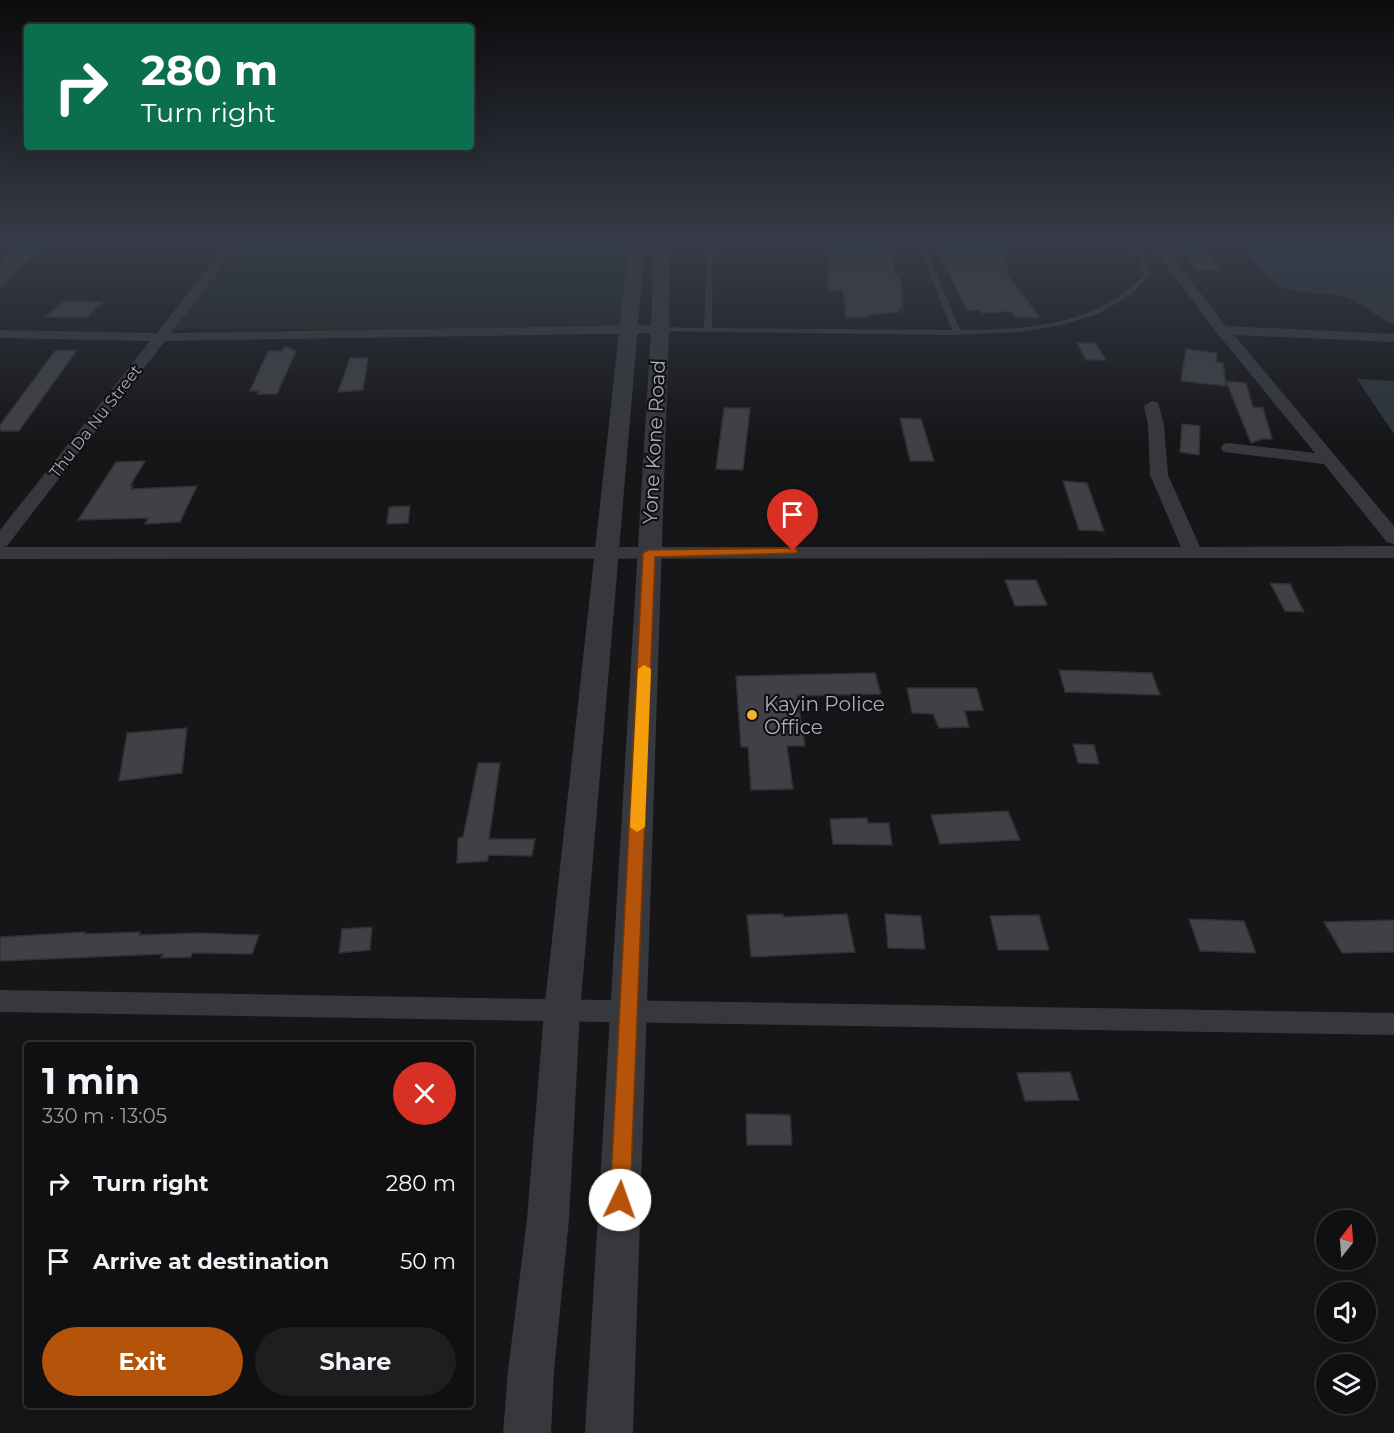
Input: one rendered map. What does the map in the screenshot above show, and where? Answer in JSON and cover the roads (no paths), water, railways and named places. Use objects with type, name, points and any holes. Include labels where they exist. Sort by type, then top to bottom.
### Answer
[{"type":"street","name":"Thu Da Nu Street","points":[[0,543],[183,309]]},
{"type":"street","name":"Yone Kone Road","points":[[609,1433],[654,449],[645,309]]},
{"type":"street","points":[[1206,309],[1394,538]]},
{"type":"street","points":[[0,334],[161,337],[645,329],[619,449],[562,1012],[548,1219],[531,1371],[527,1433]]},
{"type":"street","points":[[1222,330],[1394,338]]},
{"type":"street","points":[[1152,406],[1159,442],[1156,462],[1159,475],[1193,553]]},
{"type":"street","points":[[1229,448],[1330,460]]},
{"type":"street","points":[[619,449],[654,449]]},
{"type":"street","points":[[0,554],[1394,552]]},
{"type":"street","points":[[0,1001],[1394,1024]]},
{"type":"lane","points":[[708,309],[708,330]]},
{"type":"lane","points":[[947,309],[957,332]]},
{"type":"lane","points":[[645,329],[957,332],[1034,328],[1062,323],[1099,309]]},
{"type":"place","name":"Kayin Police Office","points":[[752,715]]}]
